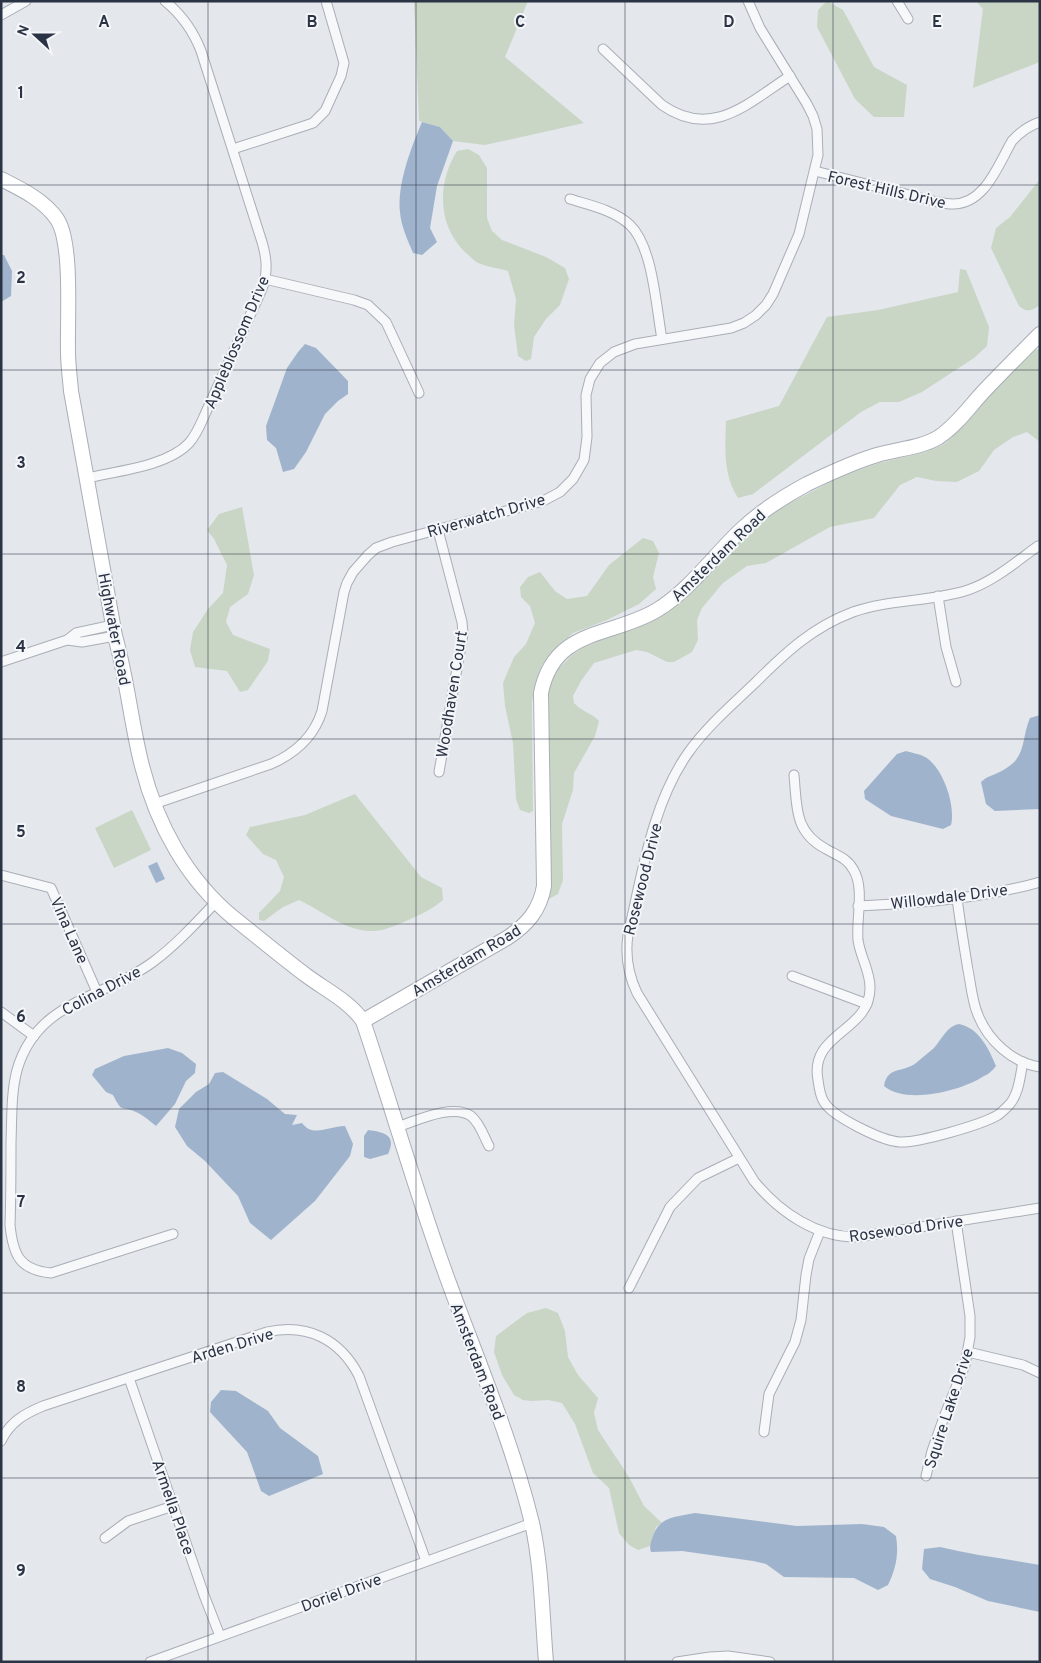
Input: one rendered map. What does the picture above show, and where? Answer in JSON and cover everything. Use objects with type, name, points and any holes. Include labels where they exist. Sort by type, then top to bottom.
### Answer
[{"type":"street","points":[[1,15],[26,1]]},
{"type":"street","name":"Appleblossom Drive","points":[[87,478],[170,456],[189,443],[197,432],[206,412],[265,279],[267,269],[266,255],[197,40],[183,18],[165,1]]},
{"type":"street","points":[[233,149],[313,123],[326,111],[344,64],[326,1]]},
{"type":"street","name":"Riverwatch Drive","points":[[154,804],[271,764],[286,757],[304,743],[319,719],[322,710],[344,592],[353,572],[368,554],[376,548],[392,542],[543,501],[567,486],[580,468],[586,451],[586,396],[595,371],[614,352],[635,344],[731,328],[750,319],[766,305],[774,294],[795,245],[815,171],[818,155],[817,129],[807,104],[760,28],[748,1]]},
{"type":"street","points":[[897,1],[908,19]]},
{"type":"street","points":[[603,49],[662,105],[673,113],[686,118],[710,120],[727,115],[790,76]]},
{"type":"street","name":"Forest Hills Drive","points":[[815,171],[937,202],[953,204],[965,202],[975,197],[985,188],[1012,141],[1019,133],[1040,122]]},
{"type":"street","name":"Highwater Road","points":[[1,179],[30,194],[45,205],[56,218],[64,235],[67,261],[68,356],[71,391],[114,630],[142,765],[154,804],[172,845],[205,892],[307,976],[351,1006],[363,1021]]},
{"type":"street","points":[[570,199],[616,216],[630,225],[640,238],[648,257],[662,339]]},
{"type":"street","points":[[265,279],[368,305],[386,322],[419,393]]},
{"type":"street","name":"Amsterdam Road","points":[[546,1662],[540,1569],[532,1523],[502,1424],[445,1272],[363,1021],[507,938],[522,928],[537,910],[542,899],[544,886],[541,693],[550,666],[560,654],[583,638],[643,618],[658,610],[676,597],[748,523],[782,498],[850,464],[877,455],[920,445],[939,436],[950,428],[1040,334]]},
{"type":"street","name":"Woodhaven Court","points":[[438,530],[460,613],[463,634],[439,772]]},
{"type":"street","name":"Rosewood Drive","points":[[1038,546],[990,580],[967,590],[884,604],[854,612],[822,626],[797,643],[724,713],[692,747],[673,778],[656,820],[628,935],[627,961],[632,981],[648,1011],[754,1181],[772,1200],[802,1222],[820,1231],[837,1236],[858,1237],[1040,1208]]},
{"type":"street","points":[[938,596],[946,647],[956,682]]},
{"type":"street","points":[[1,662],[67,640],[76,633],[114,630]]},
{"type":"street","points":[[794,775],[798,814],[802,827],[815,843],[844,858],[854,870],[858,880],[858,938],[870,988],[867,1004],[862,1015],[833,1038],[822,1050],[818,1061],[817,1078],[827,1107],[878,1137],[897,1142],[915,1141],[987,1120],[999,1114],[1009,1105],[1014,1097],[1024,1062]]},
{"type":"street","name":"Vina Lane","points":[[1,875],[51,888],[97,992]]},
{"type":"street","name":"Willowdale Drive","points":[[858,906],[994,893],[1040,882]]},
{"type":"street","points":[[956,898],[972,992],[983,1025],[1005,1052],[1024,1062],[1040,1067]]},
{"type":"street","name":"Colina Drive","points":[[173,1234],[51,1273],[34,1270],[27,1266],[15,1252],[10,1225],[12,1091],[20,1061],[34,1036],[57,1013],[66,1006],[122,980],[153,962],[180,939],[216,902]]},
{"type":"street","points":[[792,976],[867,1004]]},
{"type":"street","points":[[1,1012],[34,1036]]},
{"type":"street","points":[[397,1127],[450,1110],[461,1112],[472,1117],[489,1146]]},
{"type":"street","points":[[629,1288],[666,1213],[675,1200],[698,1178],[739,1158]]},
{"type":"street","name":"Squire Lake Drive","points":[[926,1476],[941,1425],[968,1352],[970,1337],[970,1316],[956,1221]]},
{"type":"street","points":[[764,1432],[769,1394],[795,1342],[802,1320],[806,1275],[812,1249],[820,1231]]},
{"type":"street","name":"Arden Drive","points":[[1,1441],[11,1425],[28,1412],[278,1330],[306,1331],[330,1341],[347,1357],[359,1376],[426,1561]]},
{"type":"street","points":[[968,1352],[1023,1365],[1040,1373]]},
{"type":"street","name":"Armella Place","points":[[129,1378],[220,1636]]},
{"type":"street","points":[[105,1538],[128,1521],[173,1506]]},
{"type":"street","name":"Doriel Drive","points":[[150,1662],[532,1523]]},
{"type":"street","points":[[677,1662],[728,1656],[770,1662]]},
{"type":"green space","points":[[414,1],[528,1],[505,57],[584,123],[485,145],[453,141],[440,127],[419,121]]},
{"type":"green space","points":[[827,1],[843,10],[874,67],[907,85],[904,117],[874,117],[855,99],[817,27],[818,10]]},
{"type":"green space","points":[[976,1],[1040,1],[1040,62],[973,88],[983,9]]},
{"type":"green space","points":[[468,149],[479,155],[487,168],[487,218],[492,231],[502,240],[546,257],[565,268],[569,279],[560,305],[546,319],[534,337],[531,359],[526,361],[518,356],[514,325],[516,299],[508,271],[481,264],[474,260],[456,242],[445,217],[443,190],[450,163],[457,151]]},
{"type":"green space","points":[[1040,179],[1040,305],[1032,310],[1025,310],[1019,306],[991,248],[996,228],[1010,217]]},
{"type":"green space","points":[[960,269],[966,270],[989,327],[987,346],[974,358],[922,392],[899,402],[880,402],[861,412],[753,494],[738,498],[727,471],[725,451],[726,421],[779,406],[827,317],[878,310],[958,292]]},
{"type":"green space","points":[[1035,349],[1040,350],[1040,442],[1027,432],[1013,437],[994,450],[979,471],[957,482],[936,481],[917,477],[900,485],[874,518],[830,527],[766,563],[747,566],[723,583],[702,608],[697,620],[698,640],[692,652],[674,662],[667,662],[647,652],[636,650],[594,663],[573,696],[574,703],[577,706],[599,721],[595,736],[574,773],[573,790],[562,824],[563,880],[558,894],[549,899],[547,895],[547,691],[559,668],[589,642],[639,627],[669,610],[748,532],[776,510],[844,475],[879,463],[926,452],[946,443],[1017,365]]},
{"type":"green space","points":[[242,507],[254,575],[248,594],[230,607],[226,622],[233,635],[270,649],[268,661],[248,690],[240,692],[227,671],[195,667],[190,650],[193,632],[208,609],[223,593],[227,565],[214,539],[207,530],[219,514]]},
{"type":"green space","points":[[643,538],[653,541],[659,553],[653,577],[656,589],[639,604],[607,620],[573,633],[542,665],[536,680],[532,702],[533,811],[529,813],[520,810],[516,799],[513,743],[505,706],[503,683],[514,657],[526,644],[535,623],[530,606],[521,597],[520,587],[528,577],[540,572],[555,591],[567,599],[587,596],[609,565]]},
{"type":"green space","points":[[355,794],[421,877],[442,888],[443,900],[416,917],[378,931],[360,930],[351,927],[299,900],[283,907],[264,921],[259,920],[259,913],[280,891],[284,877],[276,860],[263,854],[246,835],[250,827],[305,815]]},
{"type":"green space","points":[[132,810],[151,850],[114,868],[95,828]]},
{"type":"green space","points":[[546,1308],[558,1313],[565,1331],[568,1357],[578,1375],[598,1398],[594,1413],[598,1430],[629,1477],[644,1506],[662,1523],[656,1527],[650,1546],[638,1550],[629,1545],[619,1533],[609,1488],[593,1473],[575,1424],[562,1403],[548,1400],[523,1400],[514,1395],[502,1375],[494,1352],[496,1336],[527,1313]]},
{"type":"water","points":[[422,122],[440,127],[453,141],[437,186],[430,228],[437,242],[422,255],[413,253],[409,244],[402,223],[400,201],[406,166]]},
{"type":"water","points":[[1,255],[4,255],[12,271],[11,296],[1,302]]},
{"type":"water","points":[[305,344],[316,348],[348,381],[348,394],[325,414],[306,452],[294,469],[283,472],[276,448],[267,440],[266,426],[287,368]]},
{"type":"water","points":[[1040,715],[1040,809],[995,811],[986,804],[981,782],[1005,769],[1017,759],[1030,718]]},
{"type":"water","points":[[906,751],[925,757],[937,769],[950,798],[952,808],[951,825],[943,829],[891,816],[865,799],[864,791],[897,754]]},
{"type":"water","points":[[157,862],[165,879],[156,883],[148,866]]},
{"type":"water","points":[[959,1024],[972,1030],[986,1046],[996,1066],[991,1072],[962,1087],[934,1094],[906,1095],[894,1092],[884,1086],[888,1075],[916,1063],[934,1048],[951,1027]]},
{"type":"water","points":[[168,1048],[182,1053],[196,1064],[195,1073],[186,1081],[175,1104],[156,1126],[139,1113],[120,1107],[113,1095],[106,1092],[92,1075],[95,1069],[124,1056]]},
{"type":"water","points":[[223,1072],[267,1099],[285,1114],[297,1115],[292,1125],[302,1123],[311,1130],[316,1131],[345,1126],[353,1144],[350,1156],[315,1201],[271,1240],[250,1223],[238,1196],[205,1161],[187,1146],[175,1127],[179,1109],[196,1092],[209,1084],[215,1073]]},
{"type":"water","points":[[368,1130],[384,1133],[390,1139],[391,1143],[388,1154],[370,1159],[364,1157],[364,1136]]},
{"type":"water","points":[[221,1390],[236,1391],[268,1411],[280,1428],[318,1456],[323,1474],[269,1496],[261,1491],[247,1452],[210,1412],[211,1402]]},
{"type":"water","points":[[695,1513],[797,1526],[862,1524],[884,1527],[896,1536],[897,1555],[895,1567],[888,1585],[878,1590],[854,1578],[784,1577],[766,1564],[753,1561],[682,1551],[651,1552],[650,1546],[656,1529],[664,1521]]},
{"type":"water","points":[[940,1547],[1040,1565],[1040,1612],[988,1601],[930,1579],[922,1569],[924,1549]]}]
